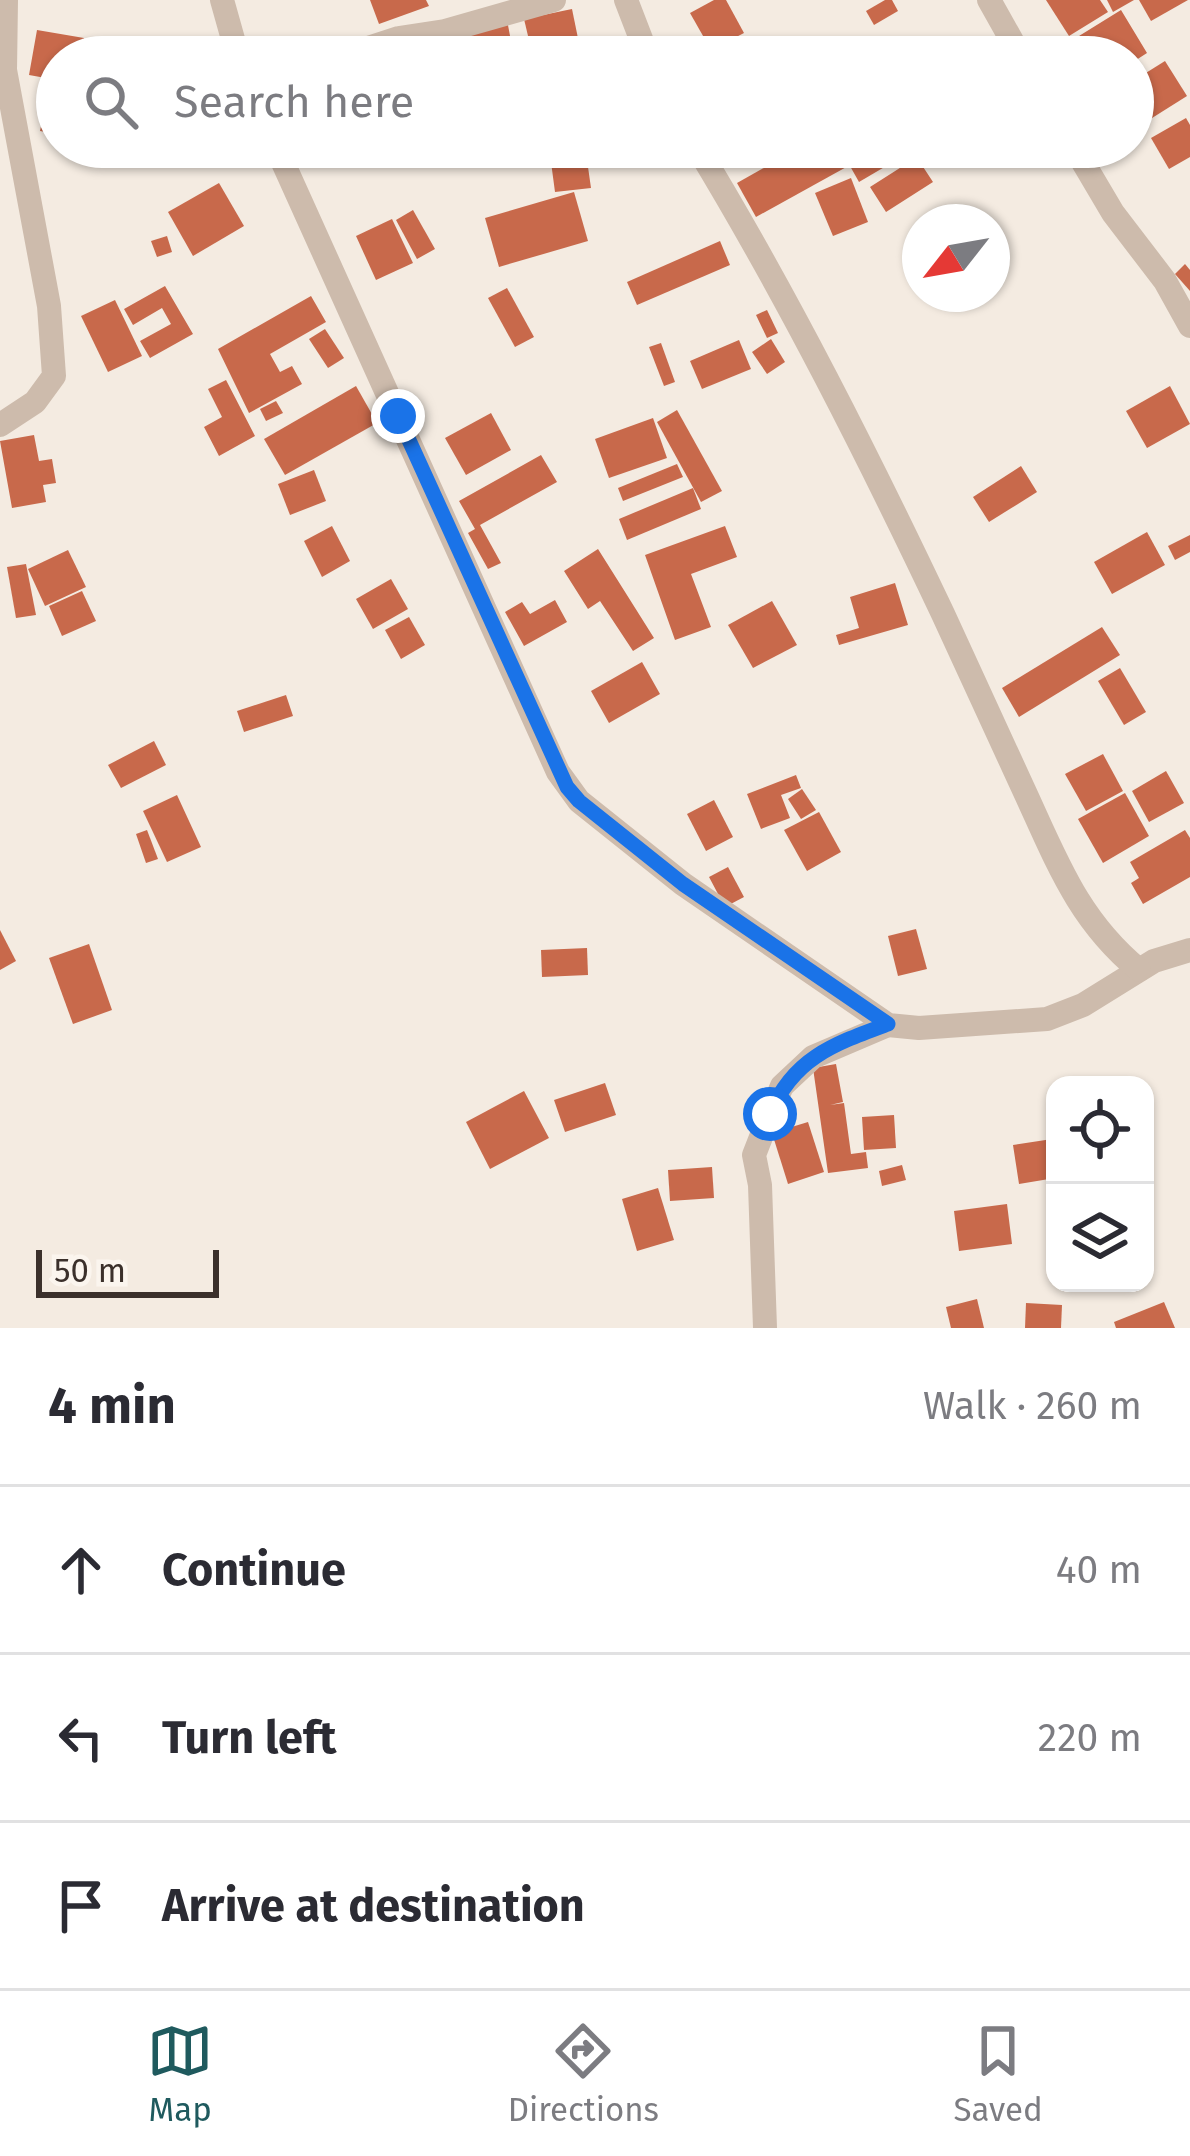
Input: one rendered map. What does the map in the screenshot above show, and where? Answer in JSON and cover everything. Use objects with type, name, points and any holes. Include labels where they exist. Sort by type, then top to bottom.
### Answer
[{"type":"street","points":[[0,425],[35,402],[54,376],[49,306],[5,70],[6,0]]},
{"type":"street","points":[[222,0],[232,36]]},
{"type":"street","points":[[412,36],[554,0]]},
{"type":"street","points":[[626,0],[640,36]]},
{"type":"street","points":[[988,0],[1009,36]]},
{"type":"street","points":[[286,168],[567,787],[579,801],[683,884],[888,1024],[919,1028],[1048,1019],[1083,1005],[1139,970],[1190,950]]},
{"type":"street","points":[[710,168],[889,506],[1069,887],[1106,943],[1139,970]]},
{"type":"street","points":[[1086,168],[1113,213],[1165,281],[1190,326]]},
{"type":"street","points":[[765,1328],[760,1185],[754,1154],[770,1114],[782,1086],[813,1057],[888,1024]]},
{"type":"building","points":[[370,0],[426,0],[429,6],[379,24]]},
{"type":"building","points":[[714,0],[726,0],[744,33],[703,36],[690,13]]},
{"type":"building","points":[[892,0],[898,11],[874,25],[866,11]]},
{"type":"building","points":[[1046,0],[1100,0],[1108,12],[1069,36]]},
{"type":"building","points":[[1107,0],[1134,0],[1113,12]]},
{"type":"building","points":[[1139,0],[1188,0],[1151,21]]},
{"type":"building","points":[[572,9],[578,36],[528,36],[524,19]]},
{"type":"building","points":[[1121,10],[1137,36],[1079,36]]},
{"type":"building","points":[[507,20],[510,36],[459,36],[458,30]]},
{"type":"building","points":[[37,30],[72,36],[36,36],[36,76],[29,75]]},
{"type":"building","points":[[1165,61],[1187,96],[1154,117],[1154,68]]},
{"type":"building","points":[[1186,118],[1190,157],[1169,169],[1154,136]]},
{"type":"building","points":[[552,168],[588,168],[591,188],[555,192]]},
{"type":"building","points":[[764,168],[845,168],[756,217],[737,183]]},
{"type":"building","points":[[851,168],[883,168],[859,182]]},
{"type":"building","points":[[900,168],[924,168],[933,182],[886,212],[870,187]]},
{"type":"building","points":[[851,178],[868,222],[833,236],[815,193]]},
{"type":"building","points":[[219,183],[244,226],[193,256],[168,212]]},
{"type":"building","points":[[574,192],[588,241],[499,267],[485,218]]},
{"type":"building","points":[[413,210],[435,249],[417,259],[396,220]]},
{"type":"building","points":[[392,219],[413,263],[376,280],[356,236]]},
{"type":"building","points":[[167,236],[172,252],[157,257],[151,241]]},
{"type":"building","points":[[720,241],[730,265],[637,305],[627,282]]},
{"type":"building","points":[[1185,264],[1190,270],[1190,291],[1175,274]]},
{"type":"building","points":[[165,286],[193,334],[150,358],[140,341],[171,324],[162,308],[133,325],[124,309]]},
{"type":"building","points":[[507,288],[534,337],[515,347],[488,298]]},
{"type":"building","points":[[311,296],[326,322],[270,354],[280,372],[292,366],[302,384],[249,413],[218,349]]},
{"type":"building","points":[[115,300],[142,356],[108,372],[81,316]]},
{"type":"building","points":[[767,310],[778,333],[767,338],[756,315]]},
{"type":"building","points":[[325,329],[344,358],[328,368],[309,339]]},
{"type":"building","points":[[771,339],[785,362],[767,374],[752,352]]},
{"type":"building","points":[[739,340],[751,369],[702,389],[690,361]]},
{"type":"building","points":[[661,343],[675,382],[664,386],[649,347]]},
{"type":"building","points":[[226,380],[255,436],[219,456],[204,427],[222,417],[208,389]]},
{"type":"building","points":[[356,386],[377,423],[285,475],[264,439]]},
{"type":"building","points":[[1170,386],[1190,424],[1147,448],[1126,411]]},
{"type":"building","points":[[276,401],[283,413],[266,421],[260,409]]},
{"type":"building","points":[[677,410],[722,491],[701,502],[657,422]]},
{"type":"building","points":[[491,413],[511,450],[466,475],[445,438]]},
{"type":"building","points":[[653,418],[667,458],[609,478],[595,439]]},
{"type":"building","points":[[34,435],[39,461],[52,459],[56,483],[43,485],[46,502],[12,508],[0,441]]},
{"type":"building","points":[[541,455],[557,482],[480,525],[501,563],[488,569],[468,533],[475,529],[459,501]]},
{"type":"building","points":[[677,464],[683,477],[623,501],[618,488]]},
{"type":"building","points":[[1021,466],[1037,492],[989,522],[973,497]]},
{"type":"building","points":[[314,470],[326,501],[290,515],[278,484]]},
{"type":"building","points":[[693,488],[701,509],[627,540],[619,519]]},
{"type":"building","points":[[332,526],[350,561],[322,577],[304,541]]},
{"type":"building","points":[[725,526],[737,557],[691,574],[711,627],[675,640],[645,555]]},
{"type":"building","points":[[1147,532],[1165,565],[1112,594],[1094,562]]},
{"type":"building","points":[[1190,535],[1190,552],[1175,560],[1168,546]]},
{"type":"building","points":[[598,549],[654,638],[633,651],[600,601],[588,609],[564,571]]},
{"type":"building","points":[[68,550],[86,587],[45,606],[28,569]]},
{"type":"building","points":[[26,564],[36,615],[16,618],[7,567]]},
{"type":"building","points":[[391,579],[408,609],[373,629],[356,599]]},
{"type":"building","points":[[895,583],[908,625],[839,645],[836,635],[859,628],[850,597]]},
{"type":"building","points":[[82,591],[96,621],[62,636],[49,606]]},
{"type":"building","points":[[555,600],[567,622],[524,646],[505,612],[522,602],[530,614]]},
{"type":"building","points":[[772,601],[797,645],[753,668],[728,625]]},
{"type":"building","points":[[409,617],[425,645],[401,659],[385,630]]},
{"type":"building","points":[[1102,627],[1120,655],[1019,717],[1002,688]]},
{"type":"building","points":[[642,662],[660,694],[609,723],[591,691]]},
{"type":"building","points":[[1120,668],[1146,712],[1124,725],[1098,681]]},
{"type":"building","points":[[286,695],[293,716],[244,732],[237,711]]},
{"type":"building","points":[[154,741],[166,765],[121,788],[108,765]]},
{"type":"building","points":[[1103,754],[1123,791],[1086,811],[1065,774]]},
{"type":"building","points":[[1166,771],[1184,803],[1149,822],[1132,791]]},
{"type":"building","points":[[796,775],[801,788],[781,795],[790,818],[761,829],[747,794]]},
{"type":"building","points":[[802,789],[816,810],[801,819],[788,799]]},
{"type":"building","points":[[1125,793],[1149,836],[1103,863],[1078,819]]},
{"type":"building","points":[[177,795],[201,847],[167,862],[143,811]]},
{"type":"building","points":[[714,800],[733,837],[706,851],[687,814]]},
{"type":"building","points":[[819,812],[841,852],[807,871],[784,830]]},
{"type":"building","points":[[147,830],[158,859],[146,863],[136,834]]},
{"type":"building","points":[[1185,830],[1190,838],[1190,877],[1143,904],[1131,883],[1139,878],[1130,862]]},
{"type":"building","points":[[728,867],[744,897],[725,907],[709,877]]},
{"type":"building","points":[[916,929],[927,969],[898,976],[888,936]]},
{"type":"building","points":[[0,930],[16,961],[0,970]]},
{"type":"building","points":[[89,944],[112,1010],[73,1024],[49,958]]},
{"type":"building","points":[[587,948],[588,975],[542,977],[541,950]]},
{"type":"building","points":[[836,1064],[843,1102],[830,1105],[844,1103],[851,1154],[866,1152],[868,1168],[828,1173],[813,1068]]},
{"type":"building","points":[[605,1083],[616,1115],[565,1132],[554,1100]]},
{"type":"building","points":[[524,1091],[549,1138],[490,1169],[466,1122]]},
{"type":"building","points":[[894,1115],[896,1148],[864,1150],[862,1117]]},
{"type":"building","points":[[808,1122],[824,1172],[788,1184],[772,1133]]},
{"type":"building","points":[[1046,1140],[1046,1180],[1019,1184],[1013,1145]]},
{"type":"building","points":[[902,1165],[906,1180],[882,1186],[879,1171]]},
{"type":"building","points":[[712,1167],[714,1198],[670,1201],[668,1170]]},
{"type":"building","points":[[658,1188],[674,1240],[637,1251],[622,1199]]},
{"type":"building","points":[[1007,1204],[1012,1244],[959,1251],[954,1211]]},
{"type":"building","points":[[977,1299],[984,1328],[951,1328],[946,1307]]},
{"type":"building","points":[[1164,1302],[1175,1328],[1116,1328],[1114,1322]]},
{"type":"building","points":[[1026,1303],[1062,1305],[1061,1328],[1025,1328]]},
{"type":"route","points":[[398,416],[567,787],[683,884],[888,1024],[813,1057],[782,1086],[770,1114]]}]
